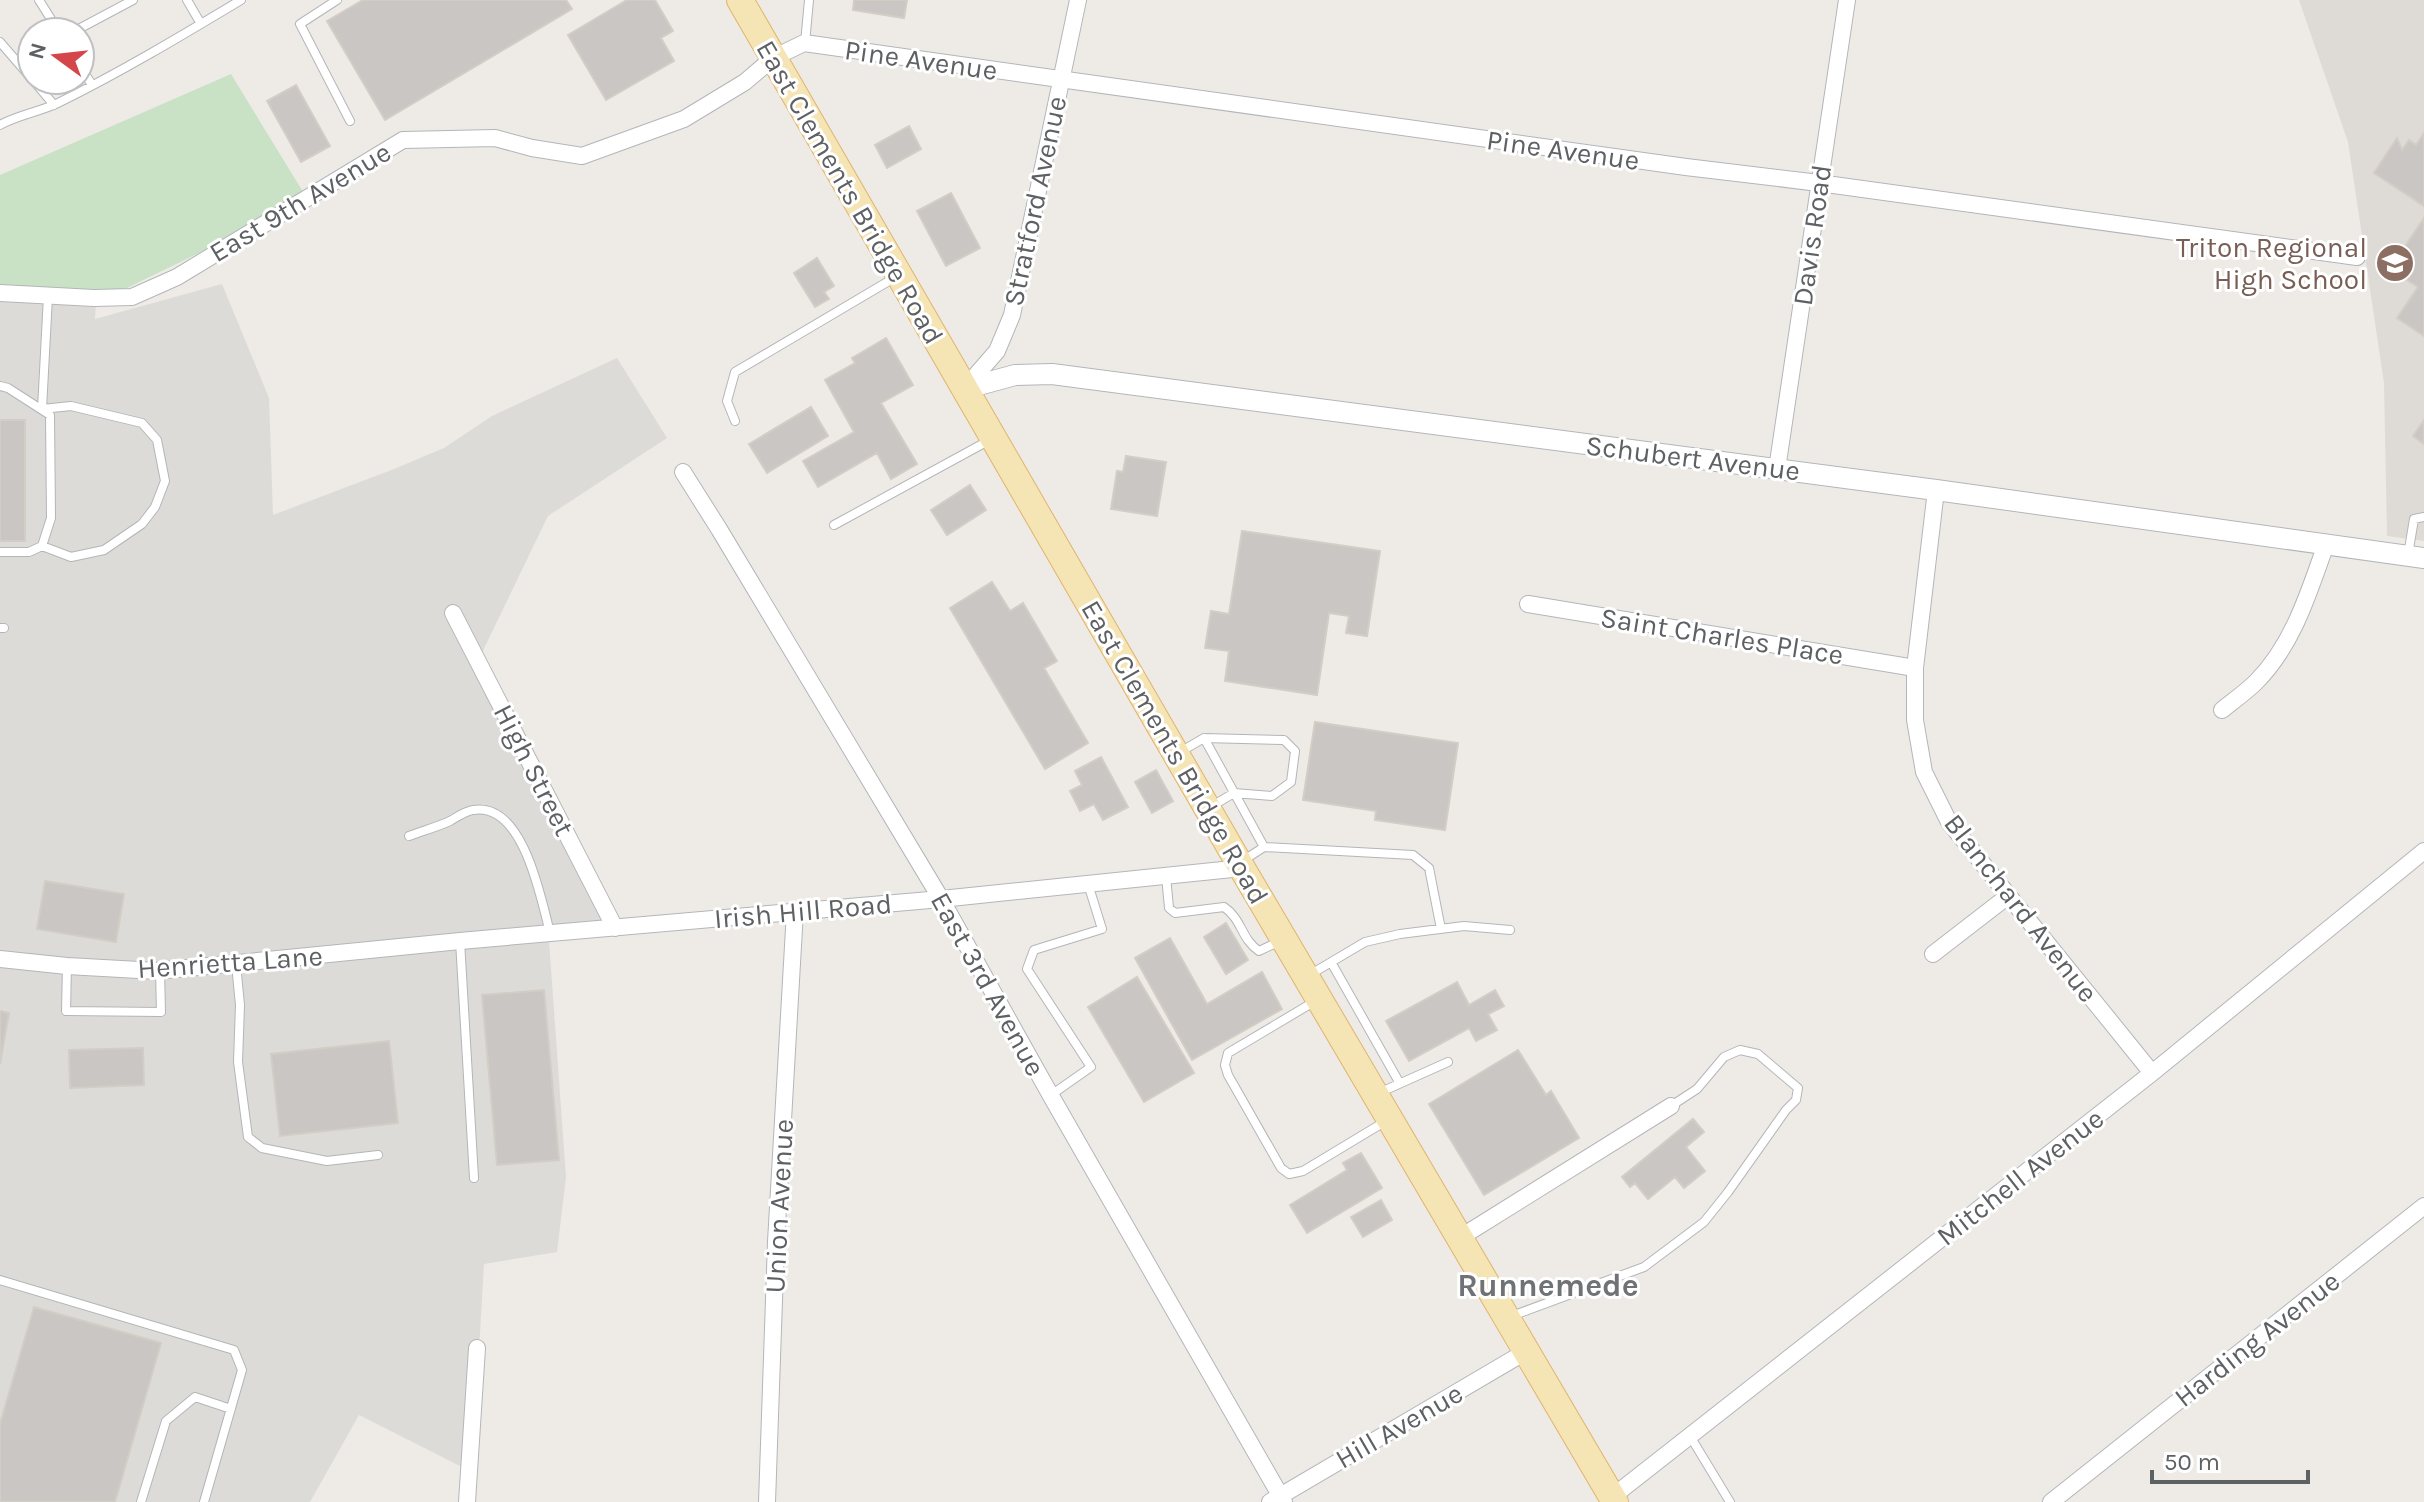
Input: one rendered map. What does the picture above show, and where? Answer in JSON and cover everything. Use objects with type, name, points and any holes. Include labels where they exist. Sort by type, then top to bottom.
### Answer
[{"type":"main road","name":"East Clements Bridge Road","points":[[740,0],[1313,988],[1388,1089],[1390,1118],[1614,1500]]},
{"type":"street","name":"Stratford Avenue","points":[[964,389],[997,351],[1012,315],[1078,0]]},
{"type":"street","name":"Davis Road","points":[[1777,469],[1847,0]]},
{"type":"street","name":"Pine Avenue","points":[[773,58],[804,43],[1686,167],[2357,257]]},
{"type":"street","name":"East 9th Avenue","points":[[0,293],[132,297],[166,282],[403,140],[495,138],[582,156],[684,119],[745,82],[773,58]]},
{"type":"street","name":"Schubert Avenue","points":[[964,389],[1015,375],[1052,374],[2416,556]]},
{"type":"street","name":"East 3rd Avenue","points":[[683,472],[941,899],[1278,1500]]},
{"type":"street","name":"Blanchard Avenue","points":[[1936,490],[1915,668],[1915,720],[1924,772],[1949,822],[2152,1073]]},
{"type":"street","points":[[2222,710],[2256,682],[2284,647],[2309,593],[2326,544]]},
{"type":"street","name":"Saint Charles Place","points":[[1528,604],[1915,668]]},
{"type":"street","name":"High Street","points":[[453,613],[615,928]]},
{"type":"street","name":"Mitchell Avenue","points":[[1614,1500],[1690,1436],[2152,1073],[2424,851]]},
{"type":"street","name":"Irish Hill Road","points":[[460,941],[941,899],[1166,876],[1240,865]]},
{"type":"street","points":[[1933,954],[2008,896]]},
{"type":"street","name":"Union Avenue","points":[[767,1502],[776,1242],[795,911]]},
{"type":"street","name":"Henrietta Lane","points":[[0,959],[160,971],[460,941]]},
{"type":"street","points":[[1461,1237],[1671,1106]]},
{"type":"street","name":"Harding Avenue","points":[[2051,1502],[2424,1206]]},
{"type":"street","points":[[467,1502],[477,1348]]},
{"type":"street","name":"Hill Avenue","points":[[1278,1500],[1527,1351]]},
{"type":"lane","points":[[96,20],[133,0]]},
{"type":"lane","points":[[187,0],[201,24]]},
{"type":"lane","points":[[96,83],[241,0]]},
{"type":"lane","points":[[337,0],[300,24],[350,121]]},
{"type":"lane","points":[[804,43],[809,0]]},
{"type":"lane","points":[[0,42],[16,60]]},
{"type":"lane","points":[[46,96],[54,105]]},
{"type":"lane","points":[[0,125],[71,96]]},
{"type":"lane","points":[[735,421],[727,401],[735,372],[898,275]]},
{"type":"lane","points":[[42,409],[48,296]]},
{"type":"lane","points":[[0,386],[50,415],[51,518],[42,546]]},
{"type":"lane","points":[[0,552],[29,552],[42,546],[71,557],[104,550],[142,524],[155,507],[165,481],[157,440],[142,423],[71,406],[42,409]]},
{"type":"lane","points":[[834,525],[992,438]]},
{"type":"lane","points":[[2416,556],[2414,519],[2424,517]]},
{"type":"lane","points":[[1204,738],[1264,847]]},
{"type":"lane","points":[[1176,754],[1204,738],[1284,740],[1295,751],[1291,782],[1272,796],[1234,793],[1208,809]]},
{"type":"lane","points":[[409,836],[472,810],[490,811],[509,823],[536,880],[550,934]]},
{"type":"lane","points":[[1240,865],[1264,847],[1413,855],[1429,868],[1441,929]]},
{"type":"lane","points":[[1166,876],[1169,908],[1175,913],[1224,907],[1234,914],[1250,945],[1259,951],[1284,939]]},
{"type":"lane","points":[[1051,1096],[1091,1067],[1027,969],[1034,950],[1102,929],[1088,884]]},
{"type":"lane","points":[[1390,1118],[1303,1171],[1289,1174],[1281,1168],[1228,1075],[1225,1065],[1228,1053],[1313,988],[1331,962],[1365,942],[1464,926],[1510,930]]},
{"type":"lane","points":[[460,941],[474,1178]]},
{"type":"lane","points":[[1331,962],[1388,1089],[1448,1062]]},
{"type":"lane","points":[[236,964],[240,1005],[238,1062],[248,1137],[262,1148],[327,1161],[378,1155]]},
{"type":"lane","points":[[67,966],[66,1011],[161,1012],[160,971]]},
{"type":"lane","points":[[1508,1317],[1644,1267],[1704,1222],[1796,1100],[1798,1088],[1758,1054],[1740,1050],[1724,1057],[1697,1089],[1671,1106]]},
{"type":"lane","points":[[0,1280],[234,1350],[242,1370],[204,1502]]},
{"type":"lane","points":[[141,1502],[166,1421],[195,1397],[231,1409]]},
{"type":"lane","points":[[1690,1436],[1730,1502]]},
{"type":"shaded area","name":"Triton Regional High School","points":[[2299,0],[2424,0],[2424,541],[2387,536],[2384,383],[2348,142]]},
{"type":"shaded area","points":[[222,284],[269,398],[273,515],[444,448],[492,416],[617,358],[667,438],[548,516],[476,665],[620,930],[549,941],[566,1177],[557,1252],[484,1264],[472,1472],[359,1415],[310,1502],[0,1502],[0,295],[96,303],[95,319]]},
{"type":"green space","points":[[231,74],[308,200],[96,303],[0,295],[0,175]]},
{"type":"building","points":[[363,0],[566,0],[572,9],[385,120],[327,21]]},
{"type":"building","points":[[627,0],[655,0],[673,31],[661,38],[674,61],[606,100],[568,35]]},
{"type":"building","points":[[854,0],[907,0],[904,18],[853,10]]},
{"type":"building","points":[[296,85],[330,146],[301,162],[267,101]]},
{"type":"building","points":[[909,126],[921,149],[887,168],[875,145]]},
{"type":"building","points":[[2424,133],[2424,206],[2374,173],[2397,138],[2402,150],[2409,140],[2416,145]]},
{"type":"building","points":[[951,193],[980,248],[946,266],[917,211]]},
{"type":"building","points":[[2424,218],[2424,336],[2397,318],[2418,287],[2390,269]]},
{"type":"building","points":[[817,258],[834,286],[824,292],[829,299],[815,307],[794,273]]},
{"type":"building","points":[[886,338],[913,385],[881,403],[917,464],[891,479],[877,453],[818,487],[803,461],[854,432],[825,380],[855,363],[852,358]]},
{"type":"building","points":[[811,407],[828,436],[767,473],[749,444]]},
{"type":"building","points":[[0,420],[25,420],[25,541],[0,541]]},
{"type":"building","points":[[2424,420],[2424,444],[2413,436]]},
{"type":"building","points":[[1126,456],[1166,462],[1157,516],[1111,509],[1117,471],[1123,472]]},
{"type":"building","points":[[970,485],[986,510],[947,535],[931,510]]},
{"type":"building","points":[[1242,531],[1380,551],[1367,636],[1346,633],[1349,616],[1329,613],[1317,695],[1225,681],[1229,651],[1205,648],[1211,611],[1229,614]]},
{"type":"building","points":[[992,582],[1010,611],[1023,603],[1057,661],[1044,668],[1088,743],[1045,769],[950,608]]},
{"type":"building","points":[[1315,722],[1458,743],[1445,830],[1375,820],[1376,811],[1303,800]]},
{"type":"building","points":[[1101,757],[1128,807],[1103,820],[1094,804],[1080,811],[1070,791],[1082,785],[1075,771]]},
{"type":"building","points":[[1156,770],[1173,801],[1152,813],[1135,782]]},
{"type":"building","points":[[45,881],[124,894],[116,942],[37,929]]},
{"type":"building","points":[[1226,923],[1248,960],[1226,974],[1204,937]]},
{"type":"building","points":[[1170,938],[1207,1004],[1262,972],[1282,1009],[1192,1060],[1135,958]]},
{"type":"building","points":[[1137,977],[1194,1073],[1144,1102],[1088,1007]]},
{"type":"building","points":[[1457,982],[1469,1005],[1495,990],[1504,1006],[1488,1014],[1497,1030],[1476,1041],[1469,1028],[1409,1061],[1386,1021]]},
{"type":"building","points":[[544,990],[559,1160],[497,1165],[482,995]]},
{"type":"building","points":[[0,1011],[9,1013],[0,1064]]},
{"type":"building","points":[[389,1041],[398,1123],[280,1136],[271,1054]]},
{"type":"building","points":[[143,1048],[144,1085],[70,1088],[69,1050]]},
{"type":"building","points":[[1518,1050],[1546,1095],[1551,1091],[1579,1138],[1484,1195],[1429,1104]]},
{"type":"building","points":[[1693,1119],[1704,1132],[1686,1147],[1705,1171],[1684,1188],[1675,1177],[1648,1199],[1635,1183],[1630,1187],[1622,1177]]},
{"type":"building","points":[[1361,1153],[1382,1188],[1307,1233],[1290,1205],[1347,1170],[1343,1163]]},
{"type":"building","points":[[1381,1200],[1392,1220],[1363,1237],[1351,1217]]},
{"type":"building","points":[[34,1307],[161,1343],[115,1502],[0,1502],[0,1424]]},
{"type":"place","name":"Triton Regional High School","points":[[2395,263]]},
{"type":"district","name":"Runnemede","points":[[1548,1285]]}]
